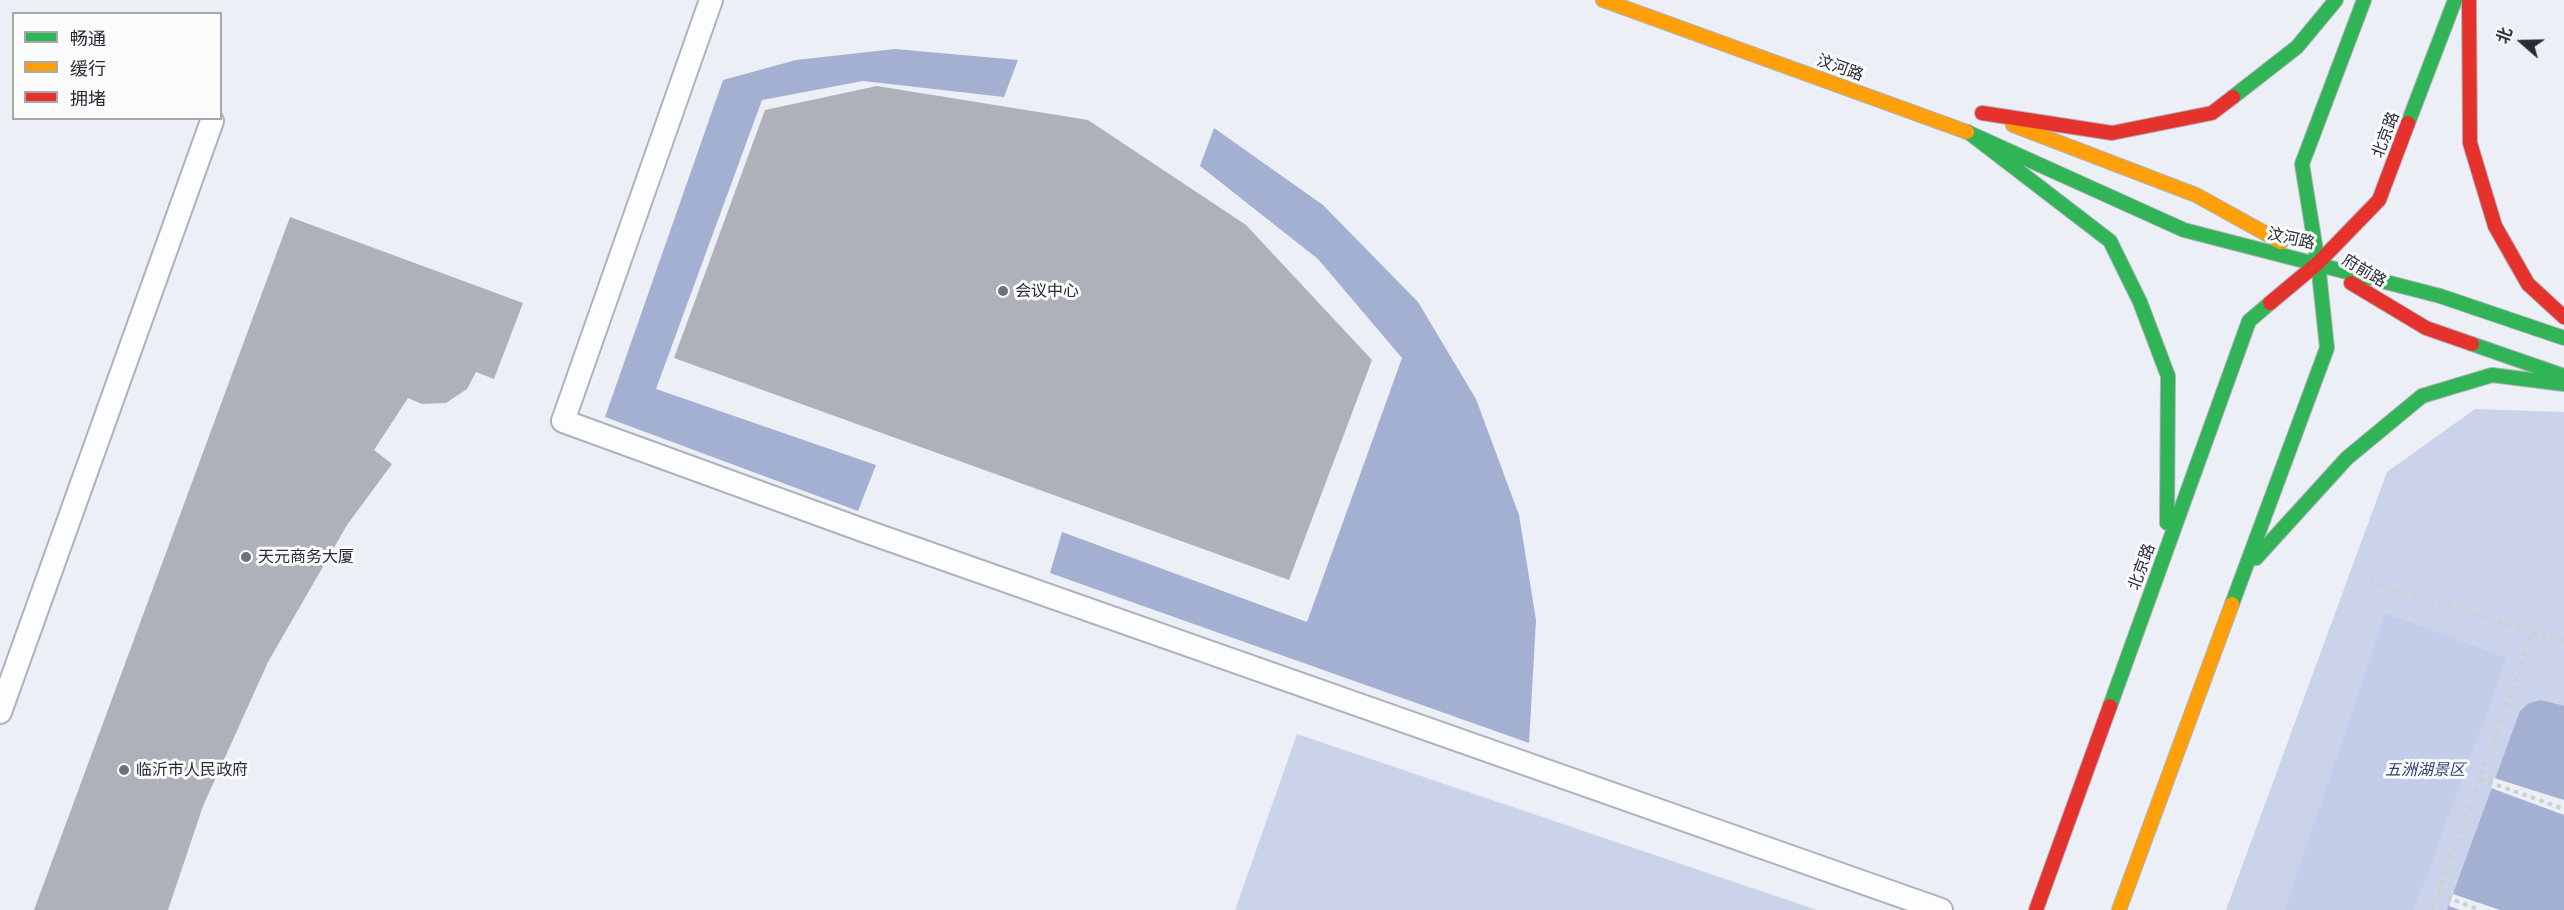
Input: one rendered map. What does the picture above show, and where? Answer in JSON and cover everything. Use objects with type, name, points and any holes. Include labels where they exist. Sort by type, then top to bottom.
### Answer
[{"type":"main road","name":"汶河路","points":[[1603,0],[1968,132],[2184,230],[2318,263]]},
{"type":"main road","name":"汶河路","points":[[2318,263],[2196,195],[1976,111],[2112,133],[2212,113],[2296,47],[2336,0]]},
{"type":"main road","points":[[2119,910],[2327,348],[2318,263],[2302,164],[2364,0]]},
{"type":"main road","name":"北京路","points":[[2036,910],[2248,321],[2318,263],[2379,200],[2455,0]]},
{"type":"main road","points":[[2469,0],[2470,143],[2476,164],[2495,226],[2528,284],[2564,317]]},
{"type":"main road","points":[[1968,132],[2110,241],[2140,303],[2168,376],[2166,549]]},
{"type":"main road","name":"府前路","points":[[2318,263],[2440,296],[2564,338]]},
{"type":"main road","name":"府前路","points":[[2318,263],[2426,328],[2564,376]]},
{"type":"main road","points":[[2245,571],[2347,458],[2422,396],[2492,375],[2564,384]]},
{"type":"lane","points":[[711,0],[563,421],[876,535],[1941,910]]},
{"type":"lane","points":[[0,712],[212,121]]},
{"type":"path","points":[[2370,581],[2564,641]]},
{"type":"path","points":[[2432,910],[2533,632]]},
{"type":"path","points":[[2480,779],[2564,809]]},
{"type":"path","points":[[2438,894],[2480,910]]},
{"type":"green space","name":"五洲湖景区","points":[[2475,409],[2564,412],[2564,910],[2226,910],[2387,472]]},
{"type":"green space","points":[[2385,613],[2507,658],[2414,910],[2285,910]]},
{"type":"green space","points":[[1297,734],[1817,910],[1235,910]]},
{"type":"shaded area","points":[[895,49],[1018,60],[1004,97],[863,81],[762,100],[656,389],[876,465],[858,511],[605,417],[723,80],[796,60]]},
{"type":"shaded area","points":[[1214,128],[1323,205],[1418,302],[1476,399],[1519,515],[1536,620],[1529,743],[1050,573],[1062,532],[1307,622],[1402,358],[1318,259],[1200,166]]},
{"type":"shaded area","points":[[2541,700],[2564,706],[2564,910],[2447,910],[2520,711],[2529,703]]},
{"type":"pier","points":[[2494,778],[2564,800],[2564,815],[2491,788]]},
{"type":"pier","points":[[2453,894],[2500,910],[2460,910],[2449,906]]},
{"type":"building","name":"会议中心","points":[[877,86],[1088,120],[1246,225],[1372,360],[1289,580],[674,358],[765,110]]},
{"type":"building","name":"天元商务大厦","points":[[290,217],[523,303],[494,379],[476,372],[467,389],[446,403],[422,404],[408,398],[374,450],[392,464],[347,525],[268,662],[203,806],[168,910],[34,910]]},
{"type":"traffic: fast","points":[[2233,97],[2297,47],[2336,0]]},
{"type":"traffic: fast","points":[[2232,604],[2327,348],[2318,263],[2302,164],[2364,0]]},
{"type":"traffic: fast","points":[[2408,123],[2455,0]]},
{"type":"traffic: fast","points":[[1967,132],[2184,230],[2440,296],[2564,338]]},
{"type":"traffic: fast","points":[[1968,132],[2110,241],[2140,302],[2168,376],[2167,523]]},
{"type":"traffic: fast","points":[[2110,706],[2249,321],[2270,303]]},
{"type":"traffic: fast","points":[[2472,344],[2564,376]]},
{"type":"traffic: fast","points":[[2256,558],[2347,458],[2422,396],[2492,375],[2564,384]]},
{"type":"traffic: slow","points":[[1603,0],[1967,132]]},
{"type":"traffic: slow","points":[[2013,125],[2196,195],[2281,242]]},
{"type":"traffic: slow","points":[[2119,910],[2232,604]]},
{"type":"traffic: jam","points":[[2469,0],[2470,143],[2495,226],[2528,284],[2564,317]]},
{"type":"traffic: jam","points":[[1982,113],[2112,133],[2212,113],[2233,97]]},
{"type":"traffic: jam","points":[[2270,303],[2318,263],[2379,200],[2408,123]]},
{"type":"traffic: jam","points":[[2351,283],[2426,328],[2472,344]]},
{"type":"traffic: jam","points":[[2036,910],[2110,706]]},
{"type":"place","name":"会议中心","points":[[1003,291]]},
{"type":"place","name":"天元商务大厦","points":[[246,557]]},
{"type":"place","name":"临沂市人民政府","points":[[124,770]]}]
